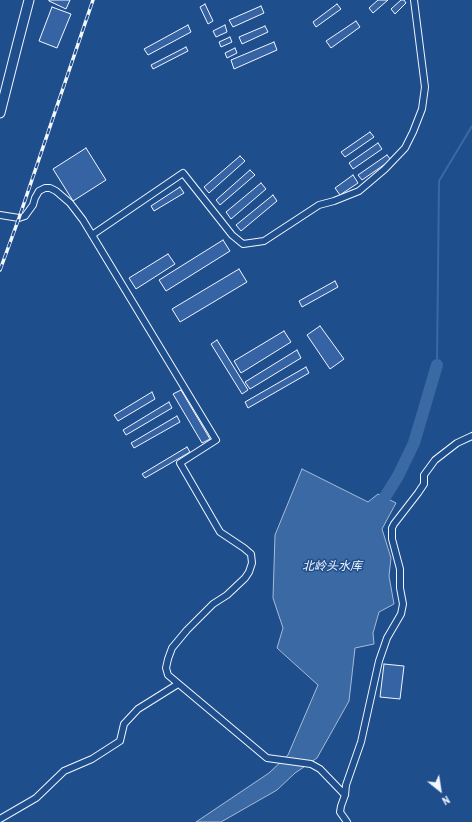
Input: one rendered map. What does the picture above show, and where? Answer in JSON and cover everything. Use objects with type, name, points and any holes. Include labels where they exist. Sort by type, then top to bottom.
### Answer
[{"type":"street","points":[[0,113],[29,0]]},
{"type":"street","points":[[92,234],[183,173],[232,235],[243,244],[264,241],[320,204],[334,202],[359,191],[385,169],[405,148],[414,132],[422,109],[424,87],[414,0]]},
{"type":"street","points":[[0,215],[19,218],[24,216],[33,205],[39,191],[44,188],[50,188],[56,191],[70,203],[92,234],[216,440],[180,463],[220,532],[251,554],[252,562],[249,572],[245,578],[227,595],[213,604],[187,630],[172,648],[166,668],[168,675],[267,758],[311,764],[320,769],[345,795]]},
{"type":"street","points":[[347,822],[340,812],[346,785],[361,742],[379,660],[387,638],[401,614],[402,604],[400,569],[392,539],[392,528],[418,494],[424,484],[424,475],[435,460],[457,443],[472,436]]},
{"type":"street","points":[[0,819],[36,798],[64,772],[92,759],[120,741],[124,724],[138,709],[178,684]]},
{"type":"water","name":"北岭头水库","points":[[302,469],[368,502],[378,494],[396,503],[382,529],[391,558],[389,576],[394,604],[379,612],[373,633],[374,644],[355,648],[349,701],[317,758],[295,773],[277,790],[221,822],[196,822],[269,773],[288,755],[318,685],[277,648],[283,628],[273,598],[275,535]]},
{"type":"building","points":[[49,0],[70,0],[66,9]]},
{"type":"building","points":[[378,0],[388,0],[373,13],[369,8]]},
{"type":"building","points":[[401,0],[404,0],[406,3],[395,14],[391,9]]},
{"type":"building","points":[[205,4],[213,21],[208,24],[200,7]]},
{"type":"building","points":[[337,4],[341,9],[316,27],[313,22]]},
{"type":"building","points":[[261,6],[264,13],[233,27],[229,20]]},
{"type":"building","points":[[52,7],[71,14],[57,48],[39,41]]},
{"type":"building","points":[[356,21],[360,27],[331,48],[326,41]]},
{"type":"building","points":[[188,25],[191,32],[148,55],[144,49]]},
{"type":"building","points":[[225,25],[227,32],[216,37],[213,31]]},
{"type":"building","points":[[265,26],[268,32],[242,44],[239,37]]},
{"type":"building","points":[[230,37],[232,42],[221,47],[219,42]]},
{"type":"building","points":[[274,42],[277,50],[234,69],[231,60]]},
{"type":"building","points":[[186,47],[188,51],[153,69],[151,65]]},
{"type":"building","points":[[235,48],[237,53],[227,58],[225,53]]},
{"type":"building","points":[[370,132],[374,137],[345,157],[341,152]]},
{"type":"building","points":[[378,143],[382,149],[353,169],[349,163]]},
{"type":"building","points":[[86,148],[106,180],[73,201],[53,169]]},
{"type":"building","points":[[387,155],[391,160],[362,180],[358,175]]},
{"type":"building","points":[[240,156],[245,161],[209,193],[204,187]]},
{"type":"building","points":[[250,170],[255,175],[220,205],[216,200]]},
{"type":"building","points":[[353,175],[358,183],[340,195],[335,188]]},
{"type":"building","points":[[261,183],[266,189],[231,219],[226,212]]},
{"type":"building","points":[[180,187],[184,193],[154,211],[151,206]]},
{"type":"building","points":[[273,195],[277,201],[241,231],[236,225]]},
{"type":"building","points":[[223,240],[230,251],[166,291],[159,280]]},
{"type":"building","points":[[168,254],[175,264],[136,289],[129,278]]},
{"type":"building","points":[[239,269],[247,282],[180,322],[172,309]]},
{"type":"building","points":[[335,281],[338,287],[302,307],[299,301]]},
{"type":"building","points":[[320,326],[344,359],[330,369],[307,335]]},
{"type":"building","points":[[284,331],[291,342],[241,373],[234,361]]},
{"type":"building","points":[[217,340],[248,390],[242,394],[211,344]]},
{"type":"building","points":[[297,350],[301,358],[250,389],[245,382]]},
{"type":"building","points":[[306,367],[309,373],[248,408],[245,402]]},
{"type":"building","points":[[181,390],[210,439],[202,443],[173,394]]},
{"type":"building","points":[[152,392],[155,399],[118,421],[114,415]]},
{"type":"building","points":[[169,402],[172,408],[126,435],[123,430]]},
{"type":"building","points":[[177,416],[180,422],[134,448],[131,443]]},
{"type":"building","points":[[187,447],[190,452],[145,478],[142,474]]},
{"type":"building","points":[[384,664],[404,666],[400,699],[380,697]]},
{"type":"waterway","points":[[437,365],[439,181],[472,126]]},
{"type":"waterway","points":[[385,497],[398,476],[414,443],[437,365]]},
{"type":"railway","points":[[0,270],[93,0]]}]
